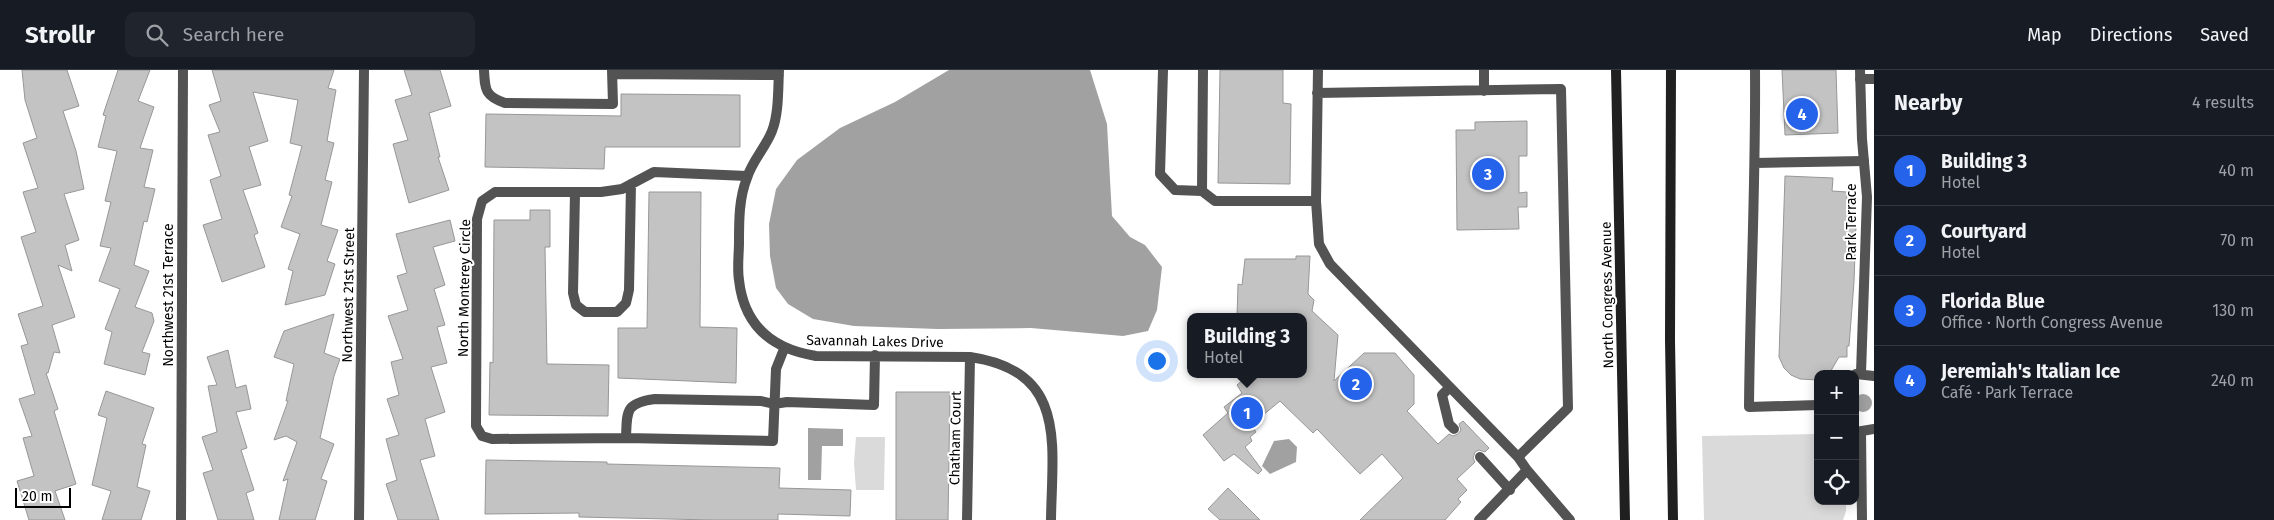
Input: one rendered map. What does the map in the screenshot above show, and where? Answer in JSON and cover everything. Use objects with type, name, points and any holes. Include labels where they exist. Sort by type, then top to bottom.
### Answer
[{"type":"main road","name":"North Congress Avenue","points":[[1616,70],[1625,520]]},
{"type":"main road","points":[[1670,70],[1670,340],[1673,520]]},
{"type":"main road","points":[[1625,509],[1632,520]]},
{"type":"street","name":"Northwest 21st Terrace","points":[[181,520],[183,70]]},
{"type":"street","name":"Northwest 21st Street","points":[[359,520],[364,70]]},
{"type":"street","points":[[484,70],[485,88],[492,99],[505,104],[613,104],[613,72],[779,73]]},
{"type":"street","points":[[1163,70],[1160,174],[1175,190],[1202,191],[1215,201],[1316,201]]},
{"type":"street","points":[[1202,191],[1203,70]]},
{"type":"street","points":[[1318,70],[1316,201],[1319,244],[1330,264],[1518,457],[1570,520]]},
{"type":"street","points":[[1484,70],[1484,91]]},
{"type":"street","points":[[1755,70],[1756,163],[1750,319],[1749,407],[1814,406]]},
{"type":"street","name":"Savannah Lakes Drive","points":[[779,73],[772,131],[747,176],[741,199],[739,219],[738,280],[749,314],[758,329],[784,349],[816,356],[970,356],[991,360],[1018,372],[1038,392],[1052,430],[1051,520]]},
{"type":"street","points":[[1860,75],[1874,79]]},
{"type":"street","name":"Park Terrace","points":[[1858,370],[1867,197],[1860,75]]},
{"type":"street","points":[[1317,93],[1560,89],[1568,408],[1518,457]]},
{"type":"street","points":[[1756,163],[1864,161]]},
{"type":"street","name":"North Monterey Circle","points":[[626,438],[492,439],[482,436],[476,426],[476,407],[477,218],[482,201],[495,192],[576,193],[622,189],[654,172],[747,176]]},
{"type":"street","points":[[576,193],[573,294],[576,305],[585,312],[617,312],[626,303],[629,290],[631,184]]},
{"type":"street","points":[[784,349],[776,369],[774,404],[773,441],[626,438],[627,414],[630,406],[639,401],[655,399],[760,401],[774,404],[787,402],[874,404],[875,355]]},
{"type":"street","name":"Chatham Court","points":[[967,520],[970,356]]},
{"type":"street","name":"Park Terrace","points":[[1859,374],[1874,376]]},
{"type":"street","points":[[1449,388],[1442,395],[1449,424],[1454,429]]},
{"type":"street","points":[[1859,432],[1874,430]]},
{"type":"street","points":[[1859,454],[1862,520]]},
{"type":"street","points":[[1480,457],[1510,490]]},
{"type":"street","points":[[1479,520],[1510,490],[1527,470]]},
{"type":"shaded area","points":[[949,70],[1090,70],[1107,124],[1112,216],[1130,237],[1145,245],[1162,267],[1157,310],[1148,331],[1123,336],[1031,328],[938,329],[854,326],[813,319],[788,304],[776,288],[770,256],[769,224],[776,189],[797,160],[840,128],[895,102]]},
{"type":"shaded area","points":[[1859,394],[1867,394],[1872,399],[1870,410],[1859,412]]},
{"type":"shaded area","points":[[808,428],[843,429],[843,446],[822,446],[821,480],[808,480]]},
{"type":"shaded area","points":[[1814,434],[1814,505],[1846,505],[1843,520],[1704,520],[1702,436]]},
{"type":"shaded area","points":[[856,437],[885,437],[884,490],[856,490],[854,463]]},
{"type":"shaded area","points":[[1289,439],[1297,447],[1296,462],[1270,474],[1262,466],[1274,441]]},
{"type":"building","points":[[22,70],[67,70],[79,106],[63,111],[76,151],[84,189],[64,194],[79,240],[65,245],[72,271],[58,265],[75,317],[52,325],[60,353],[54,352],[48,373],[46,373],[58,409],[54,411],[76,484],[55,491],[65,520],[29,520],[17,481],[34,476],[23,438],[32,436],[19,399],[35,394],[21,346],[28,344],[18,314],[43,306],[21,237],[36,232],[23,192],[38,188],[23,143],[37,138],[25,100]]},
{"type":"building","points":[[118,70],[150,70],[138,101],[154,107],[140,148],[153,150],[144,187],[155,189],[147,222],[144,221],[134,265],[149,271],[135,307],[152,313],[154,321],[142,352],[150,354],[145,375],[104,364],[112,332],[105,329],[120,289],[99,281],[111,248],[100,246],[111,202],[105,201],[117,151],[98,147],[106,116],[103,115]]},
{"type":"building","points":[[212,70],[334,70],[328,88],[336,90],[327,141],[334,143],[325,180],[332,182],[321,225],[338,230],[327,261],[335,264],[325,295],[285,305],[293,271],[288,269],[300,234],[281,227],[292,196],[289,195],[302,146],[290,143],[298,100],[253,92],[268,141],[249,147],[261,185],[243,190],[258,233],[254,235],[265,267],[222,282],[203,225],[222,219],[210,180],[221,176],[208,135],[220,132],[209,105],[221,101]]},
{"type":"building","points":[[404,70],[440,70],[451,106],[429,113],[440,157],[438,157],[449,190],[409,203],[393,144],[408,140],[395,100],[412,95]]},
{"type":"building","points":[[1220,70],[1283,70],[1283,103],[1291,104],[1290,184],[1218,183]]},
{"type":"building","points":[[1782,70],[1836,70],[1838,133],[1785,135]]},
{"type":"building","points":[[621,94],[740,95],[740,147],[605,147],[604,169],[485,167],[486,114],[621,116]]},
{"type":"building","points":[[1527,121],[1527,156],[1519,156],[1519,193],[1527,192],[1527,207],[1518,207],[1519,229],[1457,230],[1456,130],[1475,130],[1475,122]]},
{"type":"building","points":[[1785,176],[1833,178],[1832,191],[1847,192],[1847,213],[1854,213],[1853,225],[1856,225],[1854,282],[1847,357],[1839,357],[1831,370],[1814,370],[1814,380],[1800,379],[1791,375],[1784,368],[1779,357]]},
{"type":"building","points":[[649,192],[701,192],[700,327],[737,328],[736,383],[618,378],[618,328],[647,328]]},
{"type":"building","points":[[530,210],[550,210],[550,247],[545,247],[547,364],[609,365],[608,416],[489,415],[490,362],[493,363],[494,220],[530,220]]},
{"type":"building","points":[[450,220],[455,241],[433,247],[445,285],[434,289],[445,325],[437,327],[447,363],[431,367],[445,412],[425,419],[435,456],[420,460],[439,520],[398,520],[386,484],[397,480],[386,439],[399,435],[387,399],[399,395],[391,362],[403,359],[388,316],[408,310],[397,276],[407,273],[396,234]]},
{"type":"building","points":[[1296,256],[1310,256],[1308,294],[1314,300],[1312,311],[1338,335],[1334,381],[1364,353],[1395,353],[1414,375],[1414,404],[1407,411],[1438,444],[1449,434],[1453,436],[1458,434],[1461,430],[1459,424],[1463,421],[1489,448],[1485,452],[1479,450],[1475,452],[1473,458],[1475,462],[1457,479],[1467,490],[1458,499],[1461,502],[1445,520],[1360,520],[1403,478],[1382,454],[1360,474],[1317,429],[1313,433],[1280,401],[1251,425],[1256,432],[1250,437],[1252,441],[1245,447],[1262,470],[1258,474],[1234,454],[1224,461],[1203,435],[1228,413],[1224,407],[1242,393],[1237,385],[1245,378],[1307,378],[1307,313],[1237,313],[1238,284],[1242,285],[1245,259],[1296,259]]},
{"type":"building","points":[[334,314],[324,353],[340,359],[334,376],[320,438],[334,444],[321,479],[327,481],[315,520],[279,520],[288,479],[283,481],[297,442],[286,436],[274,440],[288,401],[286,401],[294,364],[274,357],[284,331]]},
{"type":"building","points":[[228,350],[236,388],[246,385],[251,409],[236,412],[247,448],[241,450],[254,490],[246,493],[254,520],[218,520],[203,473],[213,470],[202,437],[217,432],[208,386],[217,385],[207,357]]},
{"type":"building","points":[[106,391],[154,408],[142,444],[146,445],[137,487],[150,491],[141,520],[102,520],[111,491],[92,485],[107,418],[98,415]]},
{"type":"building","points":[[896,392],[950,392],[948,520],[896,520]]},
{"type":"building","points":[[486,460],[780,468],[779,488],[851,490],[850,516],[778,514],[778,520],[713,520],[579,517],[579,513],[485,514]]},
{"type":"building","points":[[1228,488],[1260,520],[1220,520],[1208,509]]},
{"type":"place","name":"Jeremiah's Italian Ice","points":[[1802,114]]},
{"type":"place","name":"Florida Blue","points":[[1488,174]]},
{"type":"place","name":"Courtyard","points":[[1356,384]]},
{"type":"place","name":"Building 3","points":[[1247,413]]}]
